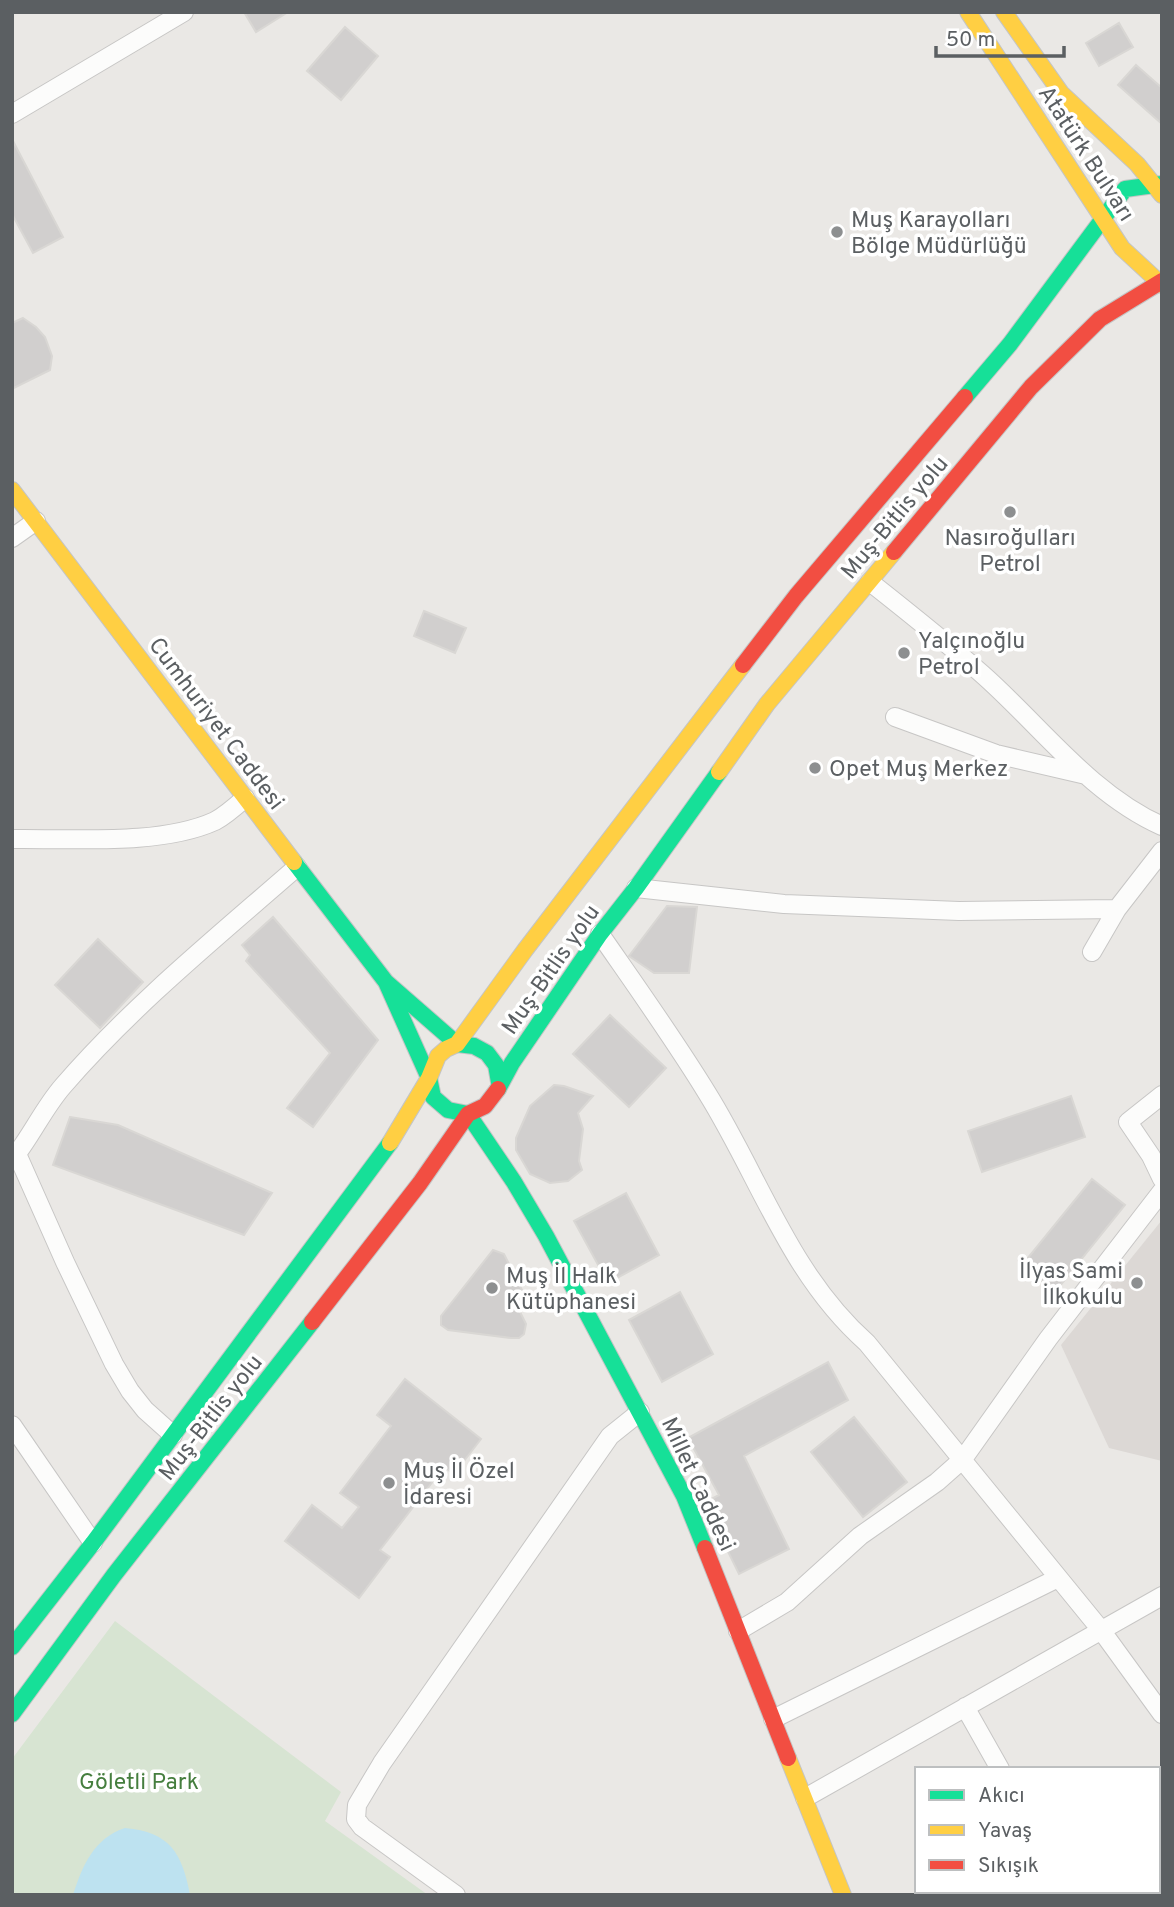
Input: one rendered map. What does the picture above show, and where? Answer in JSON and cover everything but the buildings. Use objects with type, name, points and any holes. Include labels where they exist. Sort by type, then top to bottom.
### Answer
[{"type":"main road","name":"Atatürk Bulvarı","points":[[968,12],[1101,219],[1122,248],[1161,283]]},
{"type":"main road","name":"Atatürk Bulvarı","points":[[1004,12],[1061,93],[1159,188]]},
{"type":"main road","name":"Muş-Bitlis yolu","points":[[12,1647],[93,1544],[381,1157],[429,1078],[431,1066],[437,1056],[457,1044],[525,950],[796,596],[1010,345],[1125,189],[1159,188]]},
{"type":"main road","name":"Muş-Bitlis yolu","points":[[12,1714],[114,1575],[420,1183],[468,1114],[489,1104],[499,1082],[600,933],[636,888],[767,704],[1031,387],[1100,319],[1161,283]]},
{"type":"main road","name":"Cumhuriyet Caddesi","points":[[12,490],[386,982],[457,1044],[469,1043],[485,1050],[499,1070],[499,1082]]},
{"type":"main road","name":"Cumhuriyet Caddesi","points":[[386,982],[429,1078],[430,1088],[440,1104],[448,1110],[468,1114]]},
{"type":"main road","name":"Millet Caddesi","points":[[468,1114],[514,1182],[546,1236],[684,1496],[844,1895]]},
{"type":"street","points":[[12,114],[184,12]]},
{"type":"street","points":[[12,538],[36,521]]},
{"type":"street","points":[[870,582],[983,674],[1086,775],[1145,819],[1162,826]]},
{"type":"street","points":[[895,717],[996,754],[1086,775]]},
{"type":"street","points":[[12,839],[135,838],[181,831],[218,819],[245,798]]},
{"type":"street","points":[[1092,952],[1117,909],[1162,851]]},
{"type":"street","points":[[173,1435],[130,1391],[114,1364],[15,1157],[48,1104],[103,1043],[189,961],[297,867]]},
{"type":"street","points":[[636,888],[784,904],[959,911],[1117,909]]},
{"type":"street","points":[[600,933],[708,1094],[796,1259],[834,1311],[867,1343],[1101,1630],[1162,1714]]},
{"type":"street","points":[[1162,1095],[1128,1122],[1157,1155],[1162,1179]]},
{"type":"street","points":[[738,1631],[787,1602],[860,1536],[937,1482],[963,1459],[1048,1339],[1162,1191]]},
{"type":"street","points":[[456,1895],[362,1827],[356,1819],[357,1805],[382,1763],[610,1436],[640,1412]]},
{"type":"street","points":[[12,1425],[93,1544]]},
{"type":"street","points":[[773,1719],[1058,1578]]},
{"type":"street","points":[[805,1798],[1162,1596]]},
{"type":"street","points":[[965,1707],[999,1767]]},
{"type":"shaded area","name":"İlyas Sami İlkokulu","points":[[1162,1220],[1162,1461],[1109,1448],[1061,1345]]},
{"type":"green space","name":"Göletli Park","points":[[115,1621],[341,1792],[325,1821],[428,1895],[12,1895],[12,1759]]},
{"type":"water","points":[[125,1828],[153,1834],[171,1847],[183,1867],[190,1895],[73,1895],[85,1864],[97,1846]]},
{"type":"traffic: fast","points":[[965,397],[1010,344],[1125,189],[1162,184]]},
{"type":"traffic: fast","points":[[498,1089],[512,1063],[600,934],[719,772]]},
{"type":"traffic: fast","points":[[294,862],[386,982],[457,1044],[474,1046],[487,1053],[496,1065],[499,1082]]},
{"type":"traffic: fast","points":[[386,982],[429,1078],[433,1097],[448,1110],[468,1114],[514,1182],[546,1236],[684,1496],[705,1548]]},
{"type":"traffic: fast","points":[[12,1647],[93,1543],[390,1143]]},
{"type":"traffic: fast","points":[[12,1714],[114,1575],[312,1322]]},
{"type":"traffic: slow","points":[[968,12],[1122,248],[1162,285]]},
{"type":"traffic: slow","points":[[1004,12],[1061,93],[1137,164],[1162,195]]},
{"type":"traffic: slow","points":[[12,490],[294,862]]},
{"type":"traffic: slow","points":[[719,772],[767,704],[894,552]]},
{"type":"traffic: slow","points":[[390,1143],[429,1078],[438,1056],[457,1044],[525,950],[743,665]]},
{"type":"traffic: slow","points":[[788,1758],[843,1895]]},
{"type":"traffic: jam","points":[[894,552],[1031,387],[1100,319],[1162,281]]},
{"type":"traffic: jam","points":[[743,665],[796,596],[965,397]]},
{"type":"traffic: jam","points":[[312,1322],[420,1183],[468,1114],[485,1106],[498,1089]]},
{"type":"traffic: jam","points":[[705,1548],[788,1758]]},
{"type":"place","name":"Muş Karayolları Bölge Müdürlüğü","points":[[837,232]]},
{"type":"place","name":"Nasıroğulları Petrol","points":[[1010,512]]},
{"type":"place","name":"Yalçınoğlu Petrol","points":[[904,653]]},
{"type":"place","name":"Opet Muş Merkez","points":[[815,768]]},
{"type":"place","name":"İlyas Sami İlkokulu","points":[[1137,1283]]},
{"type":"place","name":"Muş İl Halk Kütüphanesi","points":[[492,1288]]},
{"type":"place","name":"Muş İl Özel İdaresi","points":[[389,1483]]}]
